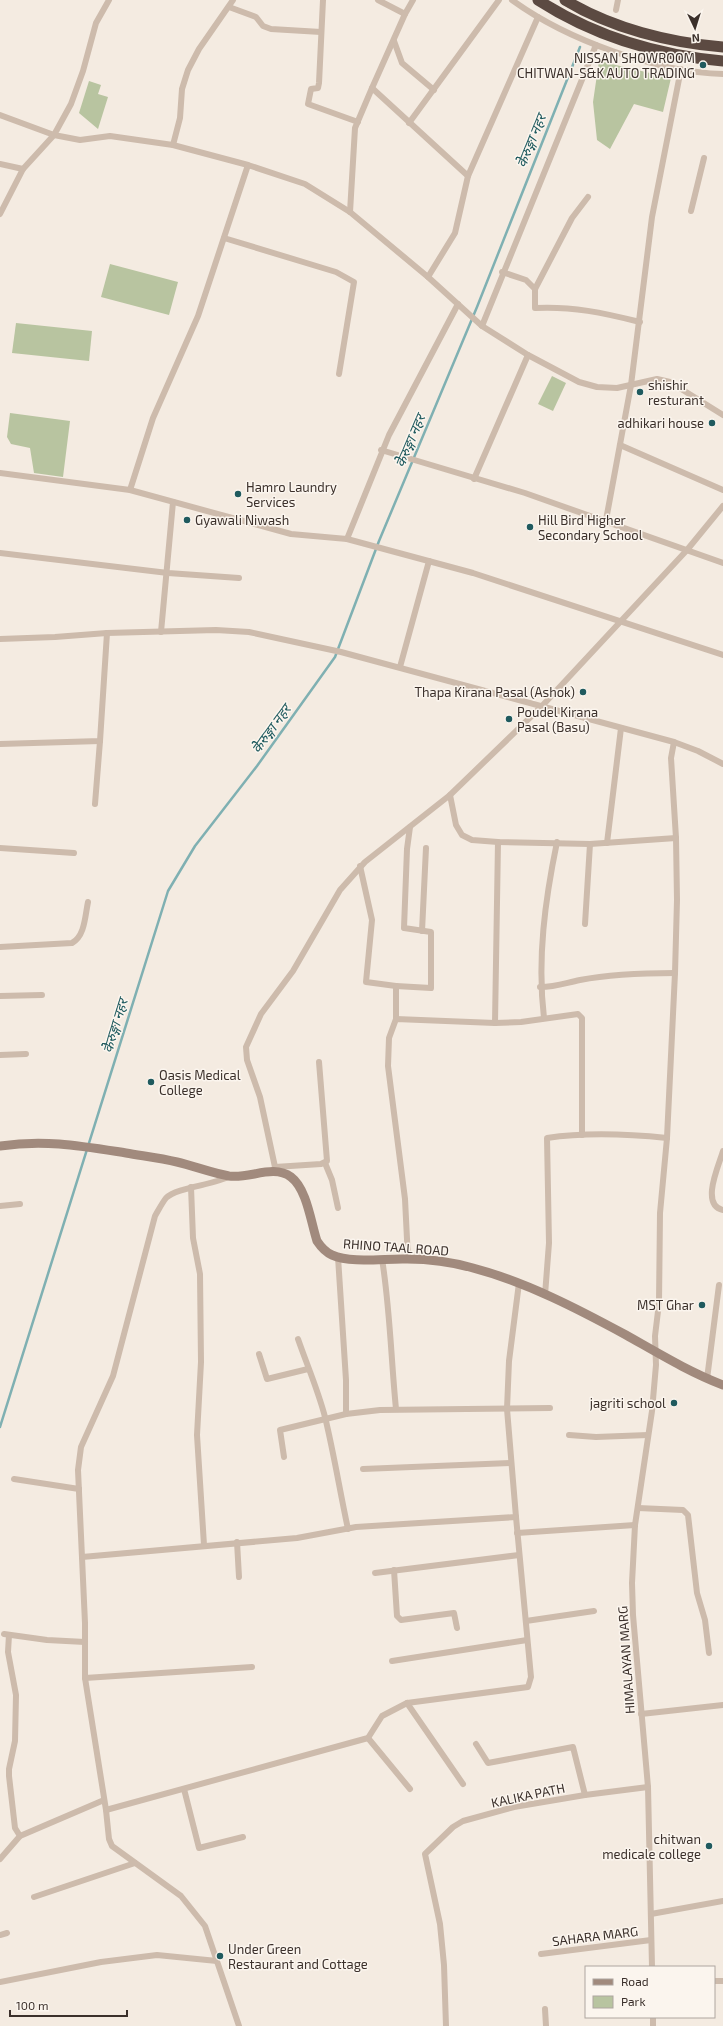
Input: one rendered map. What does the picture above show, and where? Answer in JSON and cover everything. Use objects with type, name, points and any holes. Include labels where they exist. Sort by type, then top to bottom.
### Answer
[{"type":"highway","points":[[538,0],[590,29],[625,42],[666,52],[723,61]]},
{"type":"highway","points":[[565,0],[607,19],[638,30],[678,40],[723,47]]},
{"type":"street","points":[[0,214],[23,170],[54,135],[71,104],[83,71],[96,23],[109,0]]},
{"type":"street","points":[[173,145],[180,118],[182,89],[188,70],[199,50],[233,0]]},
{"type":"street","points":[[323,0],[319,83],[318,88],[311,89],[308,104],[358,122]]},
{"type":"street","points":[[378,0],[405,14]]},
{"type":"street","points":[[350,212],[355,128],[405,14],[414,0]]},
{"type":"street","points":[[409,123],[499,0]]},
{"type":"street","points":[[512,0],[538,17],[596,45],[625,55],[681,69],[723,74]]},
{"type":"street","points":[[616,10],[618,0]]},
{"type":"street","points":[[229,7],[256,16],[263,26],[271,29],[321,32]]},
{"type":"street","points":[[428,277],[455,233],[468,176],[538,17]]},
{"type":"street","points":[[394,41],[402,63],[434,90]]},
{"type":"street","points":[[480,324],[596,45]]},
{"type":"street","points":[[606,520],[631,385],[652,217],[681,69]]},
{"type":"street","points":[[372,88],[468,176]]},
{"type":"street","points":[[0,115],[54,135],[80,140],[110,136],[173,145],[248,165],[305,184],[350,212],[428,277],[480,324],[528,355],[579,382],[597,388],[617,388],[657,379],[670,382],[723,415]]},
{"type":"street","points":[[691,211],[704,158]]},
{"type":"street","points":[[0,164],[23,170]]},
{"type":"street","points":[[130,490],[153,418],[198,316],[248,165]]},
{"type":"street","points":[[588,197],[572,218],[535,289],[535,308],[562,307],[583,309],[640,322]]},
{"type":"street","points":[[224,238],[336,272],[354,282],[338,374]]},
{"type":"street","points":[[502,272],[526,280],[535,289]]},
{"type":"street","points":[[346,539],[381,450],[458,304]]},
{"type":"street","points":[[474,479],[528,355]]},
{"type":"street","points":[[620,445],[723,490]]},
{"type":"street","points":[[381,450],[525,493],[606,520],[723,563]]},
{"type":"street","points":[[0,473],[130,490],[291,534],[346,539],[382,548],[538,593],[723,655]]},
{"type":"street","points":[[161,632],[168,573],[173,502]]},
{"type":"street","points":[[274,1169],[262,1104],[247,1060],[246,1047],[261,1014],[293,971],[340,890],[360,866],[450,795],[542,706],[622,622],[687,550],[723,506]]},
{"type":"street","points":[[0,553],[168,573],[240,578]]},
{"type":"street","points":[[400,667],[429,561]]},
{"type":"street","points":[[0,639],[55,637],[107,632],[230,630],[265,635],[400,667],[674,742],[698,751],[723,764]]},
{"type":"street","points":[[95,804],[107,632]]},
{"type":"street","points":[[607,843],[621,728]]},
{"type":"street","points":[[0,744],[100,741]]},
{"type":"street","name":"HIMALAYAN MARG","points":[[652,1966],[648,1787],[632,1589],[635,1525],[652,1411],[659,1303],[660,1213],[667,1138],[677,900],[672,758],[674,742]]},
{"type":"street","points":[[450,795],[456,825],[462,835],[472,840],[590,844],[676,838]]},
{"type":"street","points":[[360,866],[372,920],[366,982],[396,986],[431,988],[431,932],[404,928],[407,848],[410,827]]},
{"type":"street","points":[[495,1023],[498,842]]},
{"type":"street","points":[[544,1018],[540,987],[541,949],[557,842]]},
{"type":"street","points":[[585,924],[590,844]]},
{"type":"street","points":[[0,848],[74,852]]},
{"type":"street","points":[[422,931],[426,848]]},
{"type":"street","points":[[0,947],[72,943],[78,940],[81,935],[88,902]]},
{"type":"street","points":[[540,987],[556,987],[579,980],[630,973],[674,973]]},
{"type":"street","points":[[396,986],[396,1019],[390,1038],[388,1066],[405,1199],[408,1258]]},
{"type":"street","points":[[0,996],[42,995]]},
{"type":"street","points":[[396,1019],[495,1023],[521,1022],[578,1014],[582,1018],[582,1135]]},
{"type":"street","points":[[0,1055],[26,1054]]},
{"type":"street","points":[[320,1062],[328,1158],[325,1163]]},
{"type":"street","points":[[545,1295],[549,1243],[547,1138],[582,1135],[623,1135],[667,1138]]},
{"type":"street","points":[[0,1146],[42,1142],[87,1145],[175,1162],[230,1176],[248,1176],[274,1169],[325,1163]]},
{"type":"street","points":[[723,1151],[711,1194],[712,1202],[716,1207],[723,1210]]},
{"type":"street","points":[[325,1163],[332,1180],[338,1208]]},
{"type":"street","name":"RHINO TAAL ROAD","points":[[274,1169],[286,1174],[298,1184],[303,1194],[317,1241],[326,1252],[338,1257],[434,1260],[472,1268],[519,1284],[592,1317],[656,1353],[723,1386]]},
{"type":"street","points":[[230,1176],[222,1180],[191,1187],[167,1197],[155,1216],[113,1376],[82,1447],[78,1470],[85,1642],[85,1678],[106,1810],[109,1839],[112,1846],[188,1904],[205,1926],[239,2026]]},
{"type":"street","points":[[191,1187],[193,1238],[200,1274],[201,1370],[197,1435],[204,1545]]},
{"type":"street","points":[[0,1206],[20,1204]]},
{"type":"street","points":[[338,1257],[346,1380],[346,1414]]},
{"type":"street","points":[[382,1259],[388,1293],[389,1328],[396,1410]]},
{"type":"street","points":[[106,1810],[368,1738],[382,1716],[407,1704],[528,1687],[531,1677],[506,1409],[519,1284]]},
{"type":"street","points":[[707,1379],[719,1284]]},
{"type":"street","points":[[716,1310],[723,1311]]},
{"type":"street","points":[[298,1339],[308,1369],[317,1387],[325,1418],[348,1529]]},
{"type":"street","points":[[259,1354],[267,1379],[308,1369]]},
{"type":"street","points":[[284,1457],[280,1430],[346,1414],[396,1410],[550,1408]]},
{"type":"street","points":[[569,1434],[596,1436],[648,1435]]},
{"type":"street","points":[[363,1469],[511,1463]]},
{"type":"street","points":[[14,1479],[79,1489]]},
{"type":"street","points":[[638,1508],[683,1510],[688,1515],[697,1594],[705,1620],[709,1653]]},
{"type":"street","points":[[82,1557],[237,1542],[297,1538],[348,1529],[516,1517]]},
{"type":"street","points":[[517,1533],[635,1525]]},
{"type":"street","points":[[237,1542],[239,1577]]},
{"type":"street","points":[[375,1573],[519,1555]]},
{"type":"street","points":[[394,1570],[397,1616],[401,1620],[454,1612],[457,1628]]},
{"type":"street","points":[[526,1621],[594,1612]]},
{"type":"street","points":[[20,1836],[15,1828],[8,1769],[15,1741],[16,1695],[6,1634],[47,1640],[85,1642]]},
{"type":"street","points":[[392,1662],[527,1640]]},
{"type":"street","points":[[85,1678],[252,1667]]},
{"type":"street","points":[[407,1704],[462,1784]]},
{"type":"street","points":[[641,1714],[723,1705]]},
{"type":"street","points":[[368,1738],[410,1789]]},
{"type":"street","points":[[476,1744],[488,1763],[574,1747],[585,1795]]},
{"type":"street","name":"KALIKA PATH","points":[[446,2026],[443,1951],[440,1924],[425,1854],[453,1827],[463,1821],[514,1807],[585,1795],[648,1787]]},
{"type":"street","points":[[184,1789],[199,1848],[243,1837]]},
{"type":"street","points":[[0,1859],[20,1836],[104,1800]]},
{"type":"street","points":[[34,1897],[135,1863]]},
{"type":"street","points":[[651,1914],[723,1901]]},
{"type":"street","points":[[0,1935],[7,1932]]},
{"type":"street","name":"SAHARA MARG","points":[[542,1954],[651,1940]]},
{"type":"street","points":[[0,1982],[101,1962],[157,1955],[217,1961]]},
{"type":"street","points":[[545,2009],[546,2026]]},
{"type":"green space","points":[[599,61],[671,78],[663,112],[634,104],[610,149],[597,140],[593,102]]},
{"type":"green space","points":[[89,81],[101,85],[98,94],[108,97],[98,129],[79,113]]},
{"type":"green space","points":[[110,264],[178,282],[169,315],[101,297]]},
{"type":"green space","points":[[16,323],[92,331],[89,361],[12,353]]},
{"type":"green space","points":[[552,376],[566,383],[553,411],[538,404]]},
{"type":"green space","points":[[10,413],[70,421],[63,477],[34,473],[30,448],[11,444],[7,437]]},
{"type":"waterway","name":"केेरुङ्गा नहर","points":[[0,1427],[168,891],[195,846],[257,766],[335,657],[379,541],[477,307],[580,47]]},
{"type":"place","name":"NISSAN SHOWROOM CHITWAN-S&K AUTO TRADING","points":[[703,65]]},
{"type":"place","name":"shishir resturant","points":[[640,392]]},
{"type":"place","name":"adhikari house","points":[[712,423]]},
{"type":"place","name":"Hamro Laundry Services","points":[[238,494]]},
{"type":"place","name":"Gyawali Niwash","points":[[187,520]]},
{"type":"place","name":"Hill Bird Higher Secondary School","points":[[530,527]]},
{"type":"place","name":"Thapa Kirana Pasal (Ashok)","points":[[583,692]]},
{"type":"place","name":"Poudel Kirana Pasal (Basu)","points":[[509,719]]},
{"type":"place","name":"Oasis Medical College","points":[[151,1082]]},
{"type":"place","name":"MST Ghar","points":[[702,1305]]},
{"type":"place","name":"jagriti school","points":[[674,1403]]},
{"type":"place","name":"chitwan medicale college","points":[[709,1846]]},
{"type":"place","name":"Under Green Restaurant and Cottage","points":[[220,1956]]}]
